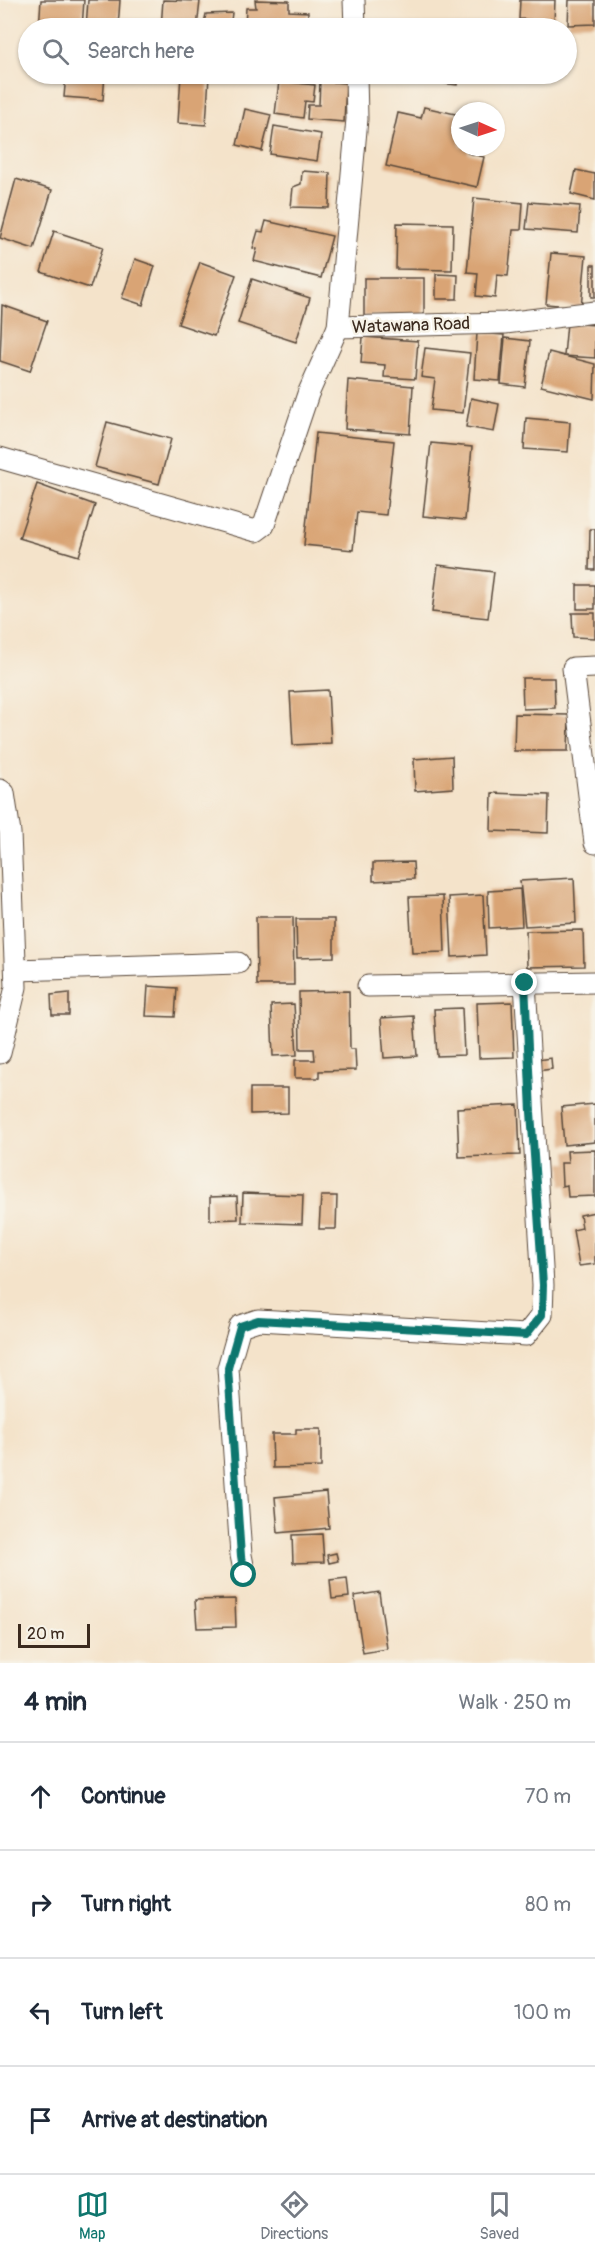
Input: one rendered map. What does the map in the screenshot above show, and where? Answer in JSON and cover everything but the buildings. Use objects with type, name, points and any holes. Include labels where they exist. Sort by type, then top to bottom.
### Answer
[{"type":"street","points":[[354,0],[355,18]]},
{"type":"street","name":"Watawana Road","points":[[356,84],[357,119],[338,327],[505,323],[595,312]]},
{"type":"street","points":[[0,458],[256,531],[264,525],[308,394],[338,327]]},
{"type":"street","points":[[595,667],[573,668],[595,843]]},
{"type":"street","points":[[0,790],[4,793],[10,833],[16,970],[16,987],[0,1053]]},
{"type":"street","points":[[16,970],[238,963]]},
{"type":"street","points":[[368,986],[595,982]]},
{"type":"street","points":[[244,1575],[228,1368],[240,1326],[258,1320],[526,1335],[542,1315],[543,1285],[525,983]]},
{"type":"route","points":[[244,1575],[228,1368],[240,1326],[258,1320],[526,1335],[542,1315],[543,1285],[525,983]]}]
